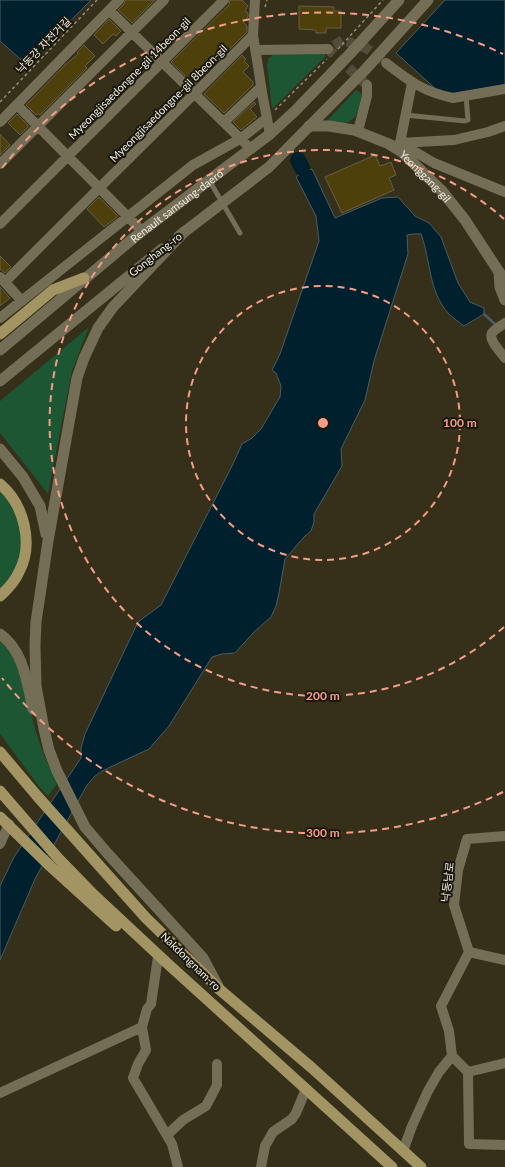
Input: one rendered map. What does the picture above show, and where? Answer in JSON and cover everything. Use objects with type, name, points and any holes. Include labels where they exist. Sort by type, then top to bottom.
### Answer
[{"type":"main road","name":"Renault samsung-daero","points":[[0,350],[84,278],[142,231],[270,134],[296,111],[399,0]]},
{"type":"main road","points":[[309,126],[364,71],[428,0]]},
{"type":"main road","name":"Yeonggang-gil","points":[[309,126],[333,126],[358,131],[395,143],[402,152],[442,190],[465,220],[502,276]]},
{"type":"main road","name":"Gonghang-ro","points":[[0,381],[136,269],[269,167],[309,126]]},
{"type":"main road","points":[[185,231],[113,307],[98,328],[84,358],[77,378],[38,598],[35,645],[36,686],[49,750],[85,827],[203,958],[219,988]]},
{"type":"main road","points":[[502,276],[500,287],[505,300]]},
{"type":"main road","points":[[0,334],[53,290],[84,278]]},
{"type":"main road","points":[[0,449],[23,477],[40,506],[48,541]]},
{"type":"main road","points":[[0,484],[14,499],[26,532],[26,546],[20,571],[11,585],[0,596]]},
{"type":"main road","points":[[0,634],[8,640],[18,654],[26,678],[34,711],[44,729]]},
{"type":"main road","name":"Nakdongnam-ro","points":[[0,752],[74,838],[146,918],[219,988],[312,1068],[421,1167]]},
{"type":"main road","name":"Nakdongnam-ro","points":[[0,791],[58,858],[94,895],[392,1167]]},
{"type":"main road","points":[[0,817],[50,866],[128,936],[168,964]]},
{"type":"street","points":[[0,122],[119,0]]},
{"type":"street","points":[[0,164],[164,0]]},
{"type":"street","name":"Myeongjisaedongne-gil 14beon-gil","points":[[0,224],[224,0]]},
{"type":"street","points":[[255,0],[253,35],[270,134]]},
{"type":"street","points":[[109,10],[251,149]]},
{"type":"street","name":"Myeongjisaedongne-gil 8beon-gil","points":[[2,279],[195,94],[253,35]]},
{"type":"street","points":[[255,50],[328,49]]},
{"type":"street","points":[[386,63],[412,83],[424,89],[453,98],[505,89]]},
{"type":"street","points":[[395,143],[405,115],[412,83]]},
{"type":"street","points":[[358,131],[367,96],[366,85]]},
{"type":"street","points":[[224,122],[261,87]]},
{"type":"street","points":[[17,105],[142,231]]},
{"type":"street","points":[[0,318],[193,165],[240,139],[267,118]]},
{"type":"street","points":[[395,143],[454,140],[488,132],[505,126]]},
{"type":"street","points":[[488,132],[498,134],[505,132]]},
{"type":"street","points":[[395,143],[434,163],[505,192]]},
{"type":"street","points":[[2,279],[22,301]]},
{"type":"street","points":[[505,323],[493,333],[492,337],[492,341],[505,358]]},
{"type":"street","points":[[0,844],[12,828]]},
{"type":"street","name":"낙동남로","points":[[469,952],[454,905],[458,870],[467,839],[505,836]]},
{"type":"street","points":[[505,960],[469,952],[441,1006],[450,1031],[452,1056],[468,1072],[469,1144],[505,1146]]},
{"type":"street","points":[[158,957],[151,1004],[147,1009],[142,1027],[146,1050],[138,1064],[133,1078],[172,1144],[178,1167]]},
{"type":"street","points":[[0,1093],[142,1027]]},
{"type":"street","points":[[403,1151],[412,1126],[435,1078],[452,1056]]},
{"type":"street","points":[[468,1072],[505,1063]]},
{"type":"street","points":[[167,1136],[183,1120],[206,1106],[217,1085],[217,1064]]},
{"type":"street","points":[[261,1167],[265,1146],[273,1132],[292,1119],[306,1089]]},
{"type":"lane","points":[[405,115],[465,121],[468,120],[466,96]]},
{"type":"lane","points":[[209,180],[240,233]]},
{"type":"path","name":"낙동강 자전거길","points":[[0,102],[97,0]]},
{"type":"green space","points":[[323,52],[326,56],[272,109],[267,65],[269,58],[274,54]]},
{"type":"green space","points":[[356,90],[362,94],[358,110],[354,118],[344,123],[326,122]]},
{"type":"green space","points":[[89,327],[72,371],[48,494],[0,433],[0,401]]},
{"type":"green space","points":[[0,491],[7,499],[17,519],[20,530],[21,552],[14,573],[0,590]]},
{"type":"green space","points":[[0,641],[15,660],[20,672],[39,741],[57,784],[48,796],[41,789],[0,734]]},
{"type":"water","points":[[0,0],[91,0],[27,65],[0,41]]},
{"type":"water","points":[[445,0],[505,0],[505,85],[451,94],[438,91],[396,53]]},
{"type":"water","points":[[312,169],[335,218],[382,198],[398,197],[415,216],[429,223],[441,237],[458,283],[470,302],[484,308],[484,314],[464,326],[449,314],[437,296],[421,234],[407,235],[408,254],[374,361],[365,400],[341,449],[342,466],[314,514],[314,522],[311,531],[285,559],[276,606],[271,617],[254,632],[235,653],[222,654],[212,657],[169,726],[149,749],[104,770],[95,776],[87,785],[35,879],[0,960],[0,886],[14,857],[81,758],[81,748],[85,734],[138,622],[161,605],[242,444],[252,438],[261,429],[280,397],[281,386],[276,373],[272,370],[280,354],[319,241],[316,216],[296,177],[303,172]]},
{"type":"building","points":[[125,0],[155,0],[132,23],[118,10],[124,4]]},
{"type":"building","points":[[230,0],[242,0],[248,6],[245,11],[248,13],[248,17],[243,22],[247,26],[247,32],[194,85],[171,62],[229,5]]},
{"type":"building","points":[[299,6],[334,7],[334,11],[341,11],[341,28],[326,28],[326,33],[316,33],[316,30],[299,29]]},
{"type":"building","points":[[109,19],[121,31],[116,36],[113,34],[103,44],[94,35]]},
{"type":"building","points":[[84,45],[95,56],[85,66],[87,68],[40,115],[36,115],[26,105],[64,66],[78,54],[77,53]]},
{"type":"building","points":[[242,55],[246,59],[244,61],[249,66],[243,72],[253,82],[253,85],[224,113],[204,94]]},
{"type":"building","points":[[254,102],[256,104],[250,109],[257,117],[241,130],[233,122]]},
{"type":"building","points":[[17,114],[28,125],[28,127],[20,135],[8,123]]},
{"type":"building","points":[[0,134],[10,145],[0,155]]},
{"type":"building","points":[[375,155],[380,166],[391,162],[396,175],[389,178],[394,190],[342,213],[325,177]]},
{"type":"building","points":[[99,197],[118,216],[104,227],[87,209]]},
{"type":"building","points":[[0,256],[11,267],[5,273],[0,269]]},
{"type":"building","points":[[0,287],[10,298],[0,306]]},
{"type":"waterway","points":[[298,160],[302,168]]},
{"type":"waterway","points":[[484,314],[497,326]]},
{"type":"tunnel","points":[[367,85],[328,49],[343,40],[366,48],[382,60]]}]
